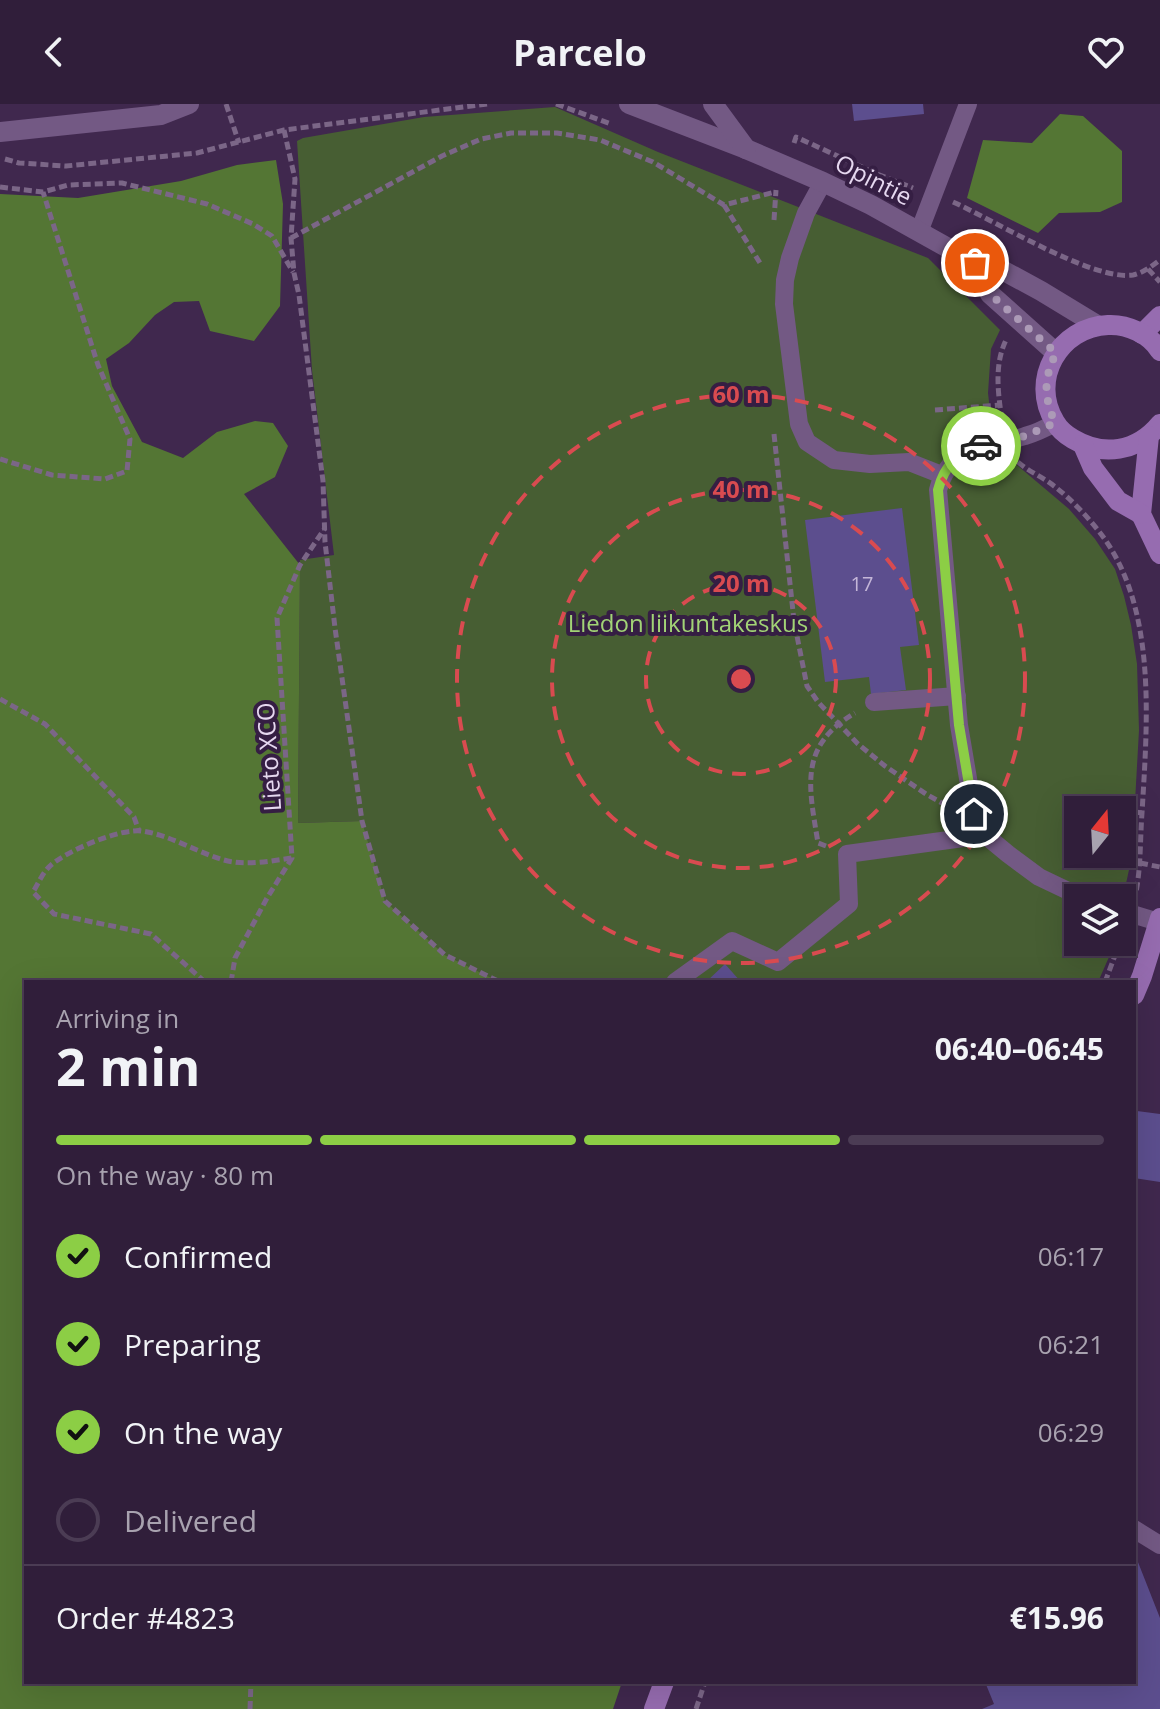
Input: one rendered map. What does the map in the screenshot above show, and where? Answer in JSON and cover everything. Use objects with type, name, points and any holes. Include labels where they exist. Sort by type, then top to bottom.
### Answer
[{"type":"street","points":[[0,132],[161,115],[189,104]]},
{"type":"street","name":"Opintie","points":[[629,104],[823,182],[975,263],[1004,271],[1097,325]]},
{"type":"street","points":[[713,104],[746,149]]},
{"type":"street","points":[[975,263],[990,294],[1056,353]]},
{"type":"street","points":[[1142,334],[1160,316]]},
{"type":"street","points":[[1154,430],[1137,444],[1119,450],[1101,450],[1083,445],[1055,423],[1045,387],[1048,369],[1056,353],[1068,339],[1097,325],[1114,324],[1129,328],[1142,334],[1160,351]]},
{"type":"street","points":[[1154,430],[1141,514],[1160,554]]},
{"type":"street","points":[[1083,445],[1093,468],[1118,501],[1141,514]]},
{"type":"street","points":[[1136,990],[1160,921]]},
{"type":"street","points":[[654,1709],[663,1684]]},
{"type":"lane","points":[[919,232],[968,104]]},
{"type":"lane","points":[[823,182],[806,213],[785,280],[784,304],[799,424],[807,442],[834,460],[909,462],[942,475]]},
{"type":"lane","points":[[1055,423],[1025,436],[980,447],[951,462],[942,475],[938,490],[959,725],[974,814],[985,835],[1039,877],[1064,889]]},
{"type":"lane","points":[[866,707],[957,696]]},
{"type":"lane","points":[[678,980],[732,941],[778,962],[849,904],[847,854],[985,835]]},
{"type":"lane","points":[[1136,915],[1160,921]]},
{"type":"lane","points":[[1136,1530],[1160,1545]]},
{"type":"path","points":[[226,104],[239,143]]},
{"type":"path","points":[[0,158],[19,163],[66,166],[197,153],[284,130],[487,104]]},
{"type":"path","points":[[284,130],[295,179],[291,238],[294,273],[323,481],[335,628],[362,821],[385,901],[445,955],[496,980]]},
{"type":"path","points":[[291,238],[442,156],[481,139],[511,133],[557,133],[600,140],[653,162],[724,205],[760,263]]},
{"type":"path","points":[[791,152],[796,137],[877,174],[955,203],[1086,266],[1132,275],[1160,260]]},
{"type":"path","points":[[772,228],[779,181]]},
{"type":"path","points":[[0,187],[43,192],[68,185],[122,183],[207,204],[272,236],[294,273]]},
{"type":"path","points":[[0,459],[52,475],[105,479],[127,471],[130,439],[98,365],[43,192]]},
{"type":"path","points":[[724,205],[775,192]]},
{"type":"path","points":[[759,277],[764,251]]},
{"type":"path","points":[[1148,269],[1160,282]]},
{"type":"path","points":[[1003,430],[998,369],[1000,351],[1010,330]]},
{"type":"path","points":[[935,410],[1000,405]]},
{"type":"path","points":[[774,432],[794,621],[807,686],[858,744],[885,766],[951,808],[974,814]]},
{"type":"path","points":[[1012,453],[1023,467],[1064,495],[1101,535],[1121,566],[1131,594],[1144,663],[1146,730],[1136,890]]},
{"type":"path","name":"Lieto XCO","points":[[292,858],[277,618],[300,565],[325,527]]},
{"type":"path","points":[[0,699],[45,724],[134,817],[139,831]]},
{"type":"path","points":[[847,854],[818,843],[809,790],[820,743],[838,723],[866,707]]},
{"type":"path","points":[[1136,812],[1142,813]]},
{"type":"path","points":[[203,980],[151,934],[54,914],[33,892],[48,867],[79,847],[139,831],[225,860],[253,863],[292,858]]},
{"type":"path","points":[[231,980],[235,958],[292,858]]},
{"type":"path","points":[[1140,863],[1160,867]]},
{"type":"path","points":[[1106,980],[1115,956]]},
{"type":"path","points":[[250,1709],[251,1684]]},
{"type":"path","points":[[696,1709],[704,1684]]},
{"type":"green space","name":"Liedon liikuntakeskus","points":[[555,107],[658,152],[928,258],[1000,330],[991,349],[988,393],[992,428],[1012,461],[1069,509],[1115,569],[1131,625],[1137,664],[1139,730],[1135,796],[1064,796],[1064,868],[1129,868],[1126,884],[1064,884],[1064,956],[1109,956],[1099,980],[496,980],[445,955],[385,901],[362,821],[298,823],[300,560],[334,555],[312,370],[297,141],[424,117]]},
{"type":"green space","points":[[1060,114],[1083,116],[1122,151],[1122,202],[1100,212],[1059,213],[1038,233],[967,198],[983,140],[1032,143]]},
{"type":"green space","points":[[276,160],[283,204],[280,306],[254,341],[210,331],[199,301],[174,302],[155,315],[129,343],[106,359],[112,386],[142,442],[183,458],[217,432],[255,421],[273,423],[288,446],[275,477],[244,494],[300,565],[298,823],[362,821],[385,901],[445,955],[496,980],[24,980],[24,1684],[621,1684],[613,1709],[0,1709],[0,194],[78,198],[181,181],[237,165]]},
{"type":"building","points":[[852,104],[923,104],[924,114],[854,121]]},
{"type":"building","points":[[902,508],[919,645],[900,647],[906,690],[871,694],[869,677],[825,682],[805,520]]},
{"type":"building","points":[[725,964],[739,980],[708,980]]},
{"type":"building","points":[[1137,1111],[1160,1114],[1160,1182],[1136,1178]]},
{"type":"building","points":[[1136,1557],[1160,1618],[1160,1709],[982,1709],[994,1704],[986,1684],[1136,1684]]},
{"type":"way so far","points":[[975,263],[990,294],[1056,353],[1048,369],[1045,387],[1055,423],[1025,436],[981,446]]},
{"type":"route","points":[[974,814],[959,725],[938,490],[942,475],[951,462],[981,446]]}]
